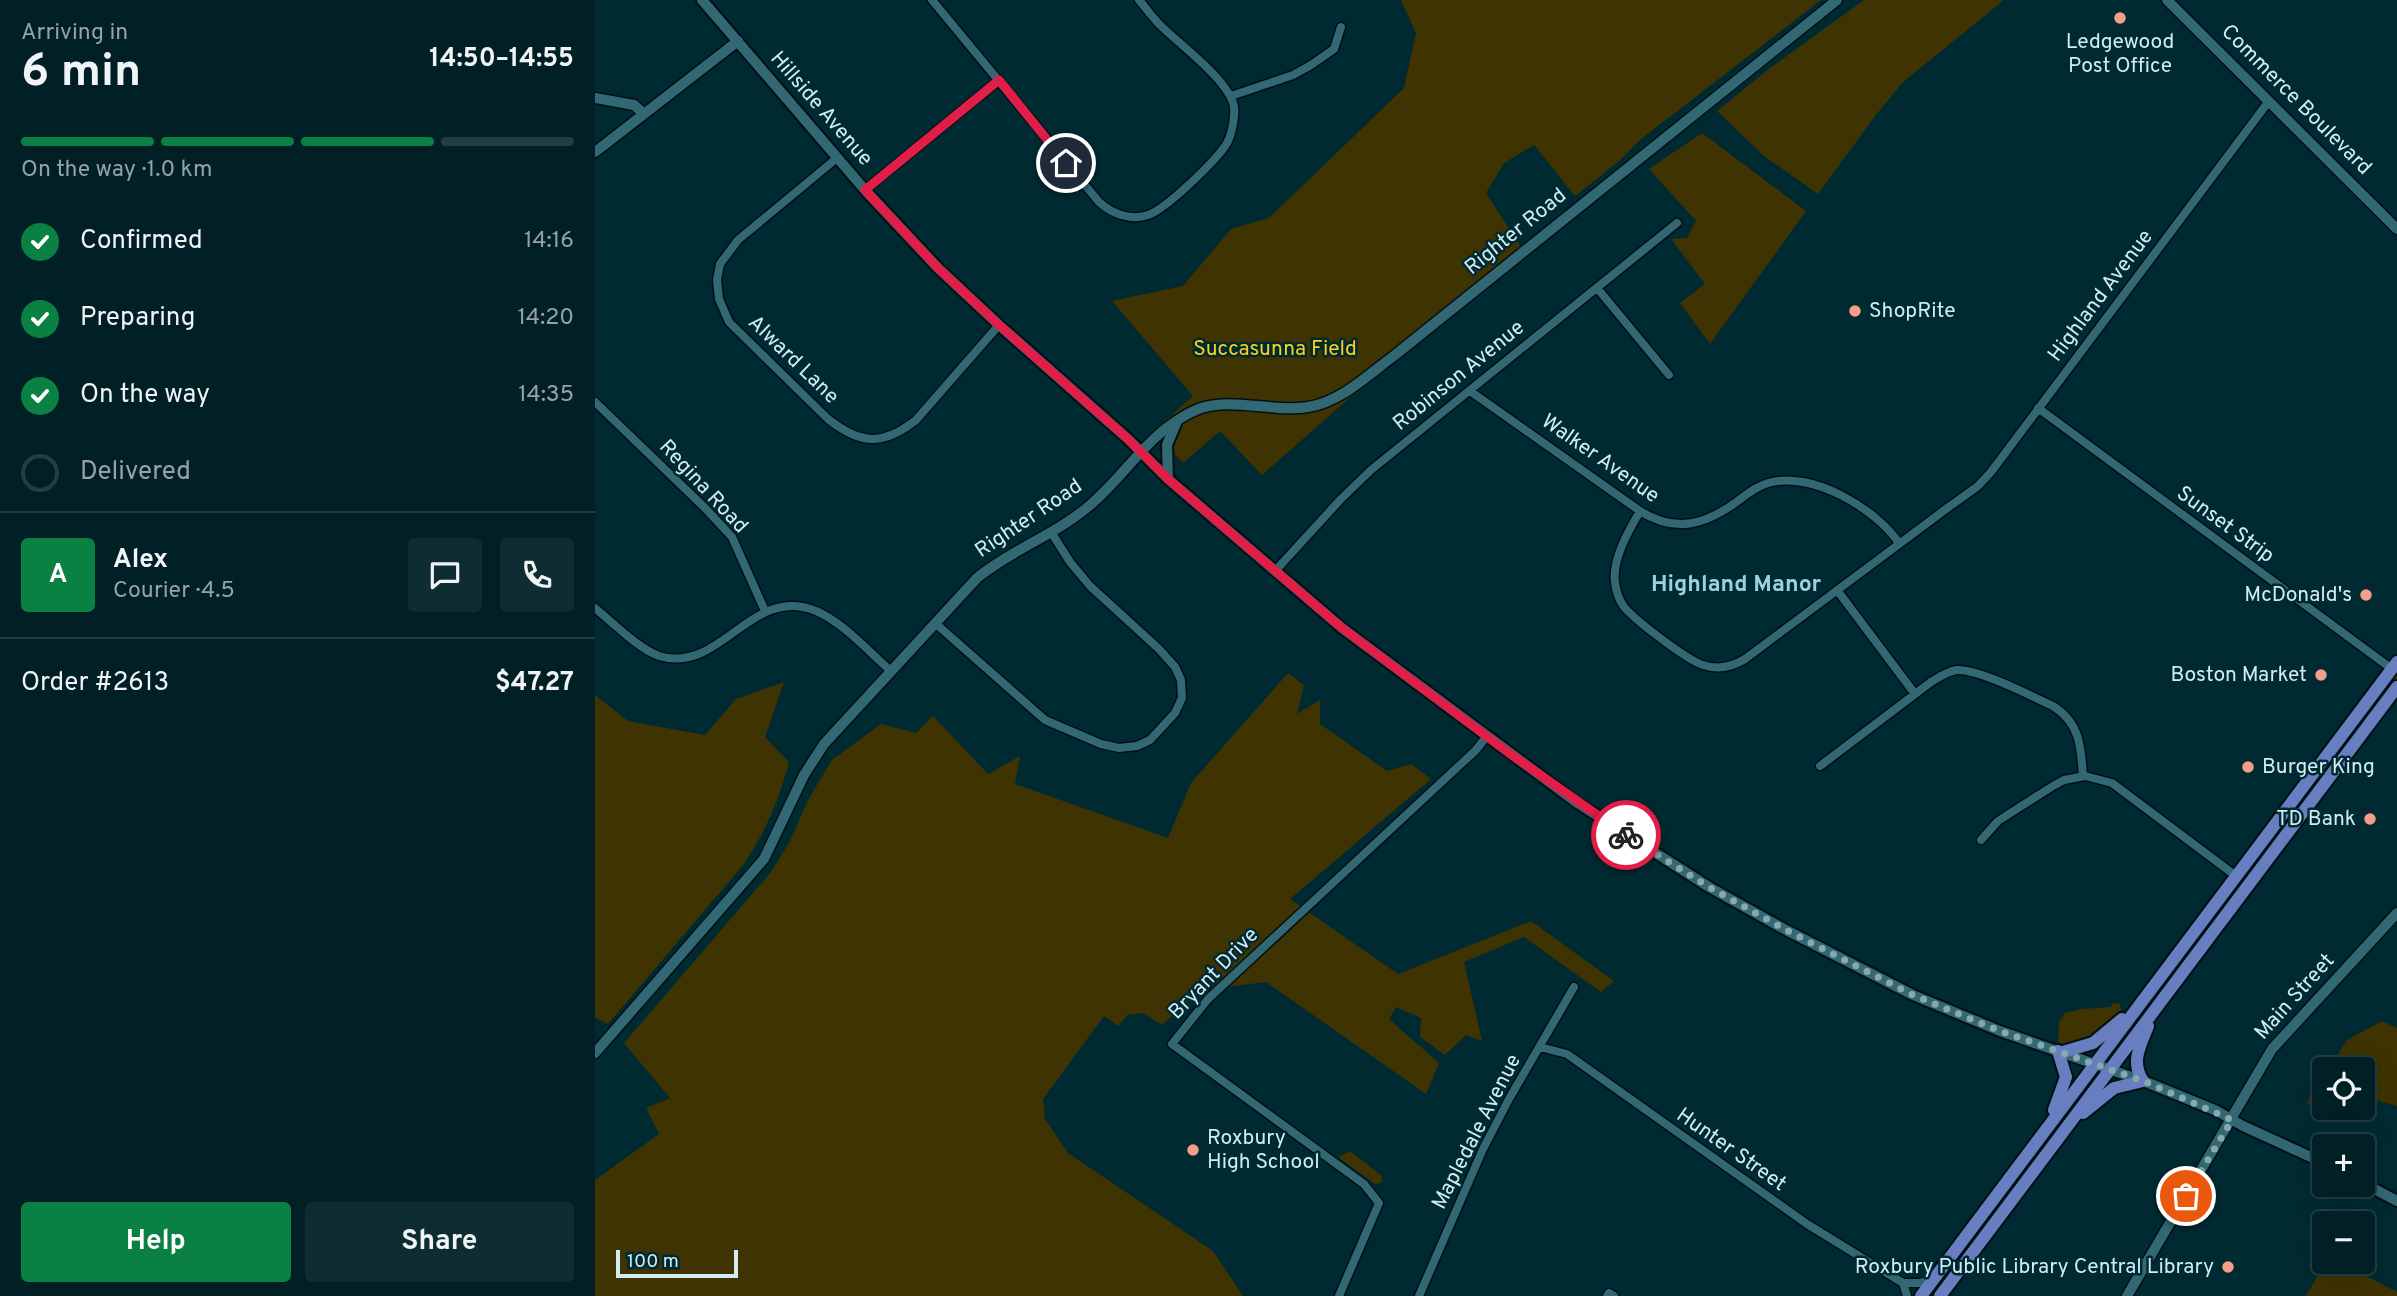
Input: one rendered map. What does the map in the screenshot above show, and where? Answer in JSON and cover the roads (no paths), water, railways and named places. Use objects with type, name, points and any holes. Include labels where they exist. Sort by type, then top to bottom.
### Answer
[{"type":"highway","points":[[1921,1296],[2394,666]]},
{"type":"highway","points":[[1940,1296],[2397,688]]},
{"type":"highway","points":[[2042,1134],[2066,1082],[2060,1052],[2093,1044],[2137,1009]]},
{"type":"highway","points":[[2062,1132],[2114,1088],[2143,1081],[2138,1071],[2137,1055],[2155,1009]]},
{"type":"main road","name":"Hillside Avenue","points":[[702,0],[865,190],[938,268],[999,325],[1168,479],[1361,644],[1576,802],[1663,859],[1786,930],[1913,995],[1978,1023],[2143,1081],[2312,1157]]},
{"type":"main road","points":[[1168,479],[1167,445],[1177,421]]},
{"type":"main road","points":[[2375,1189],[2397,1201]]},
{"type":"street","points":[[932,0],[1099,202],[1110,211],[1132,218],[1149,215],[1163,206],[1217,158],[1229,140],[1234,108],[1224,84],[1157,22],[1139,0]]},
{"type":"street","name":"Righter Road","points":[[595,1053],[764,859],[813,759],[824,744],[989,568],[1051,533],[1090,505],[1163,431],[1197,410],[1214,406],[1310,407],[1345,392],[1395,355],[1837,0]]},
{"type":"street","name":"Commerce Boulevard","points":[[2167,0],[2397,229]]},
{"type":"street","points":[[1231,96],[1293,75],[1311,65],[1334,49],[1341,27]]},
{"type":"street","points":[[595,152],[738,41]]},
{"type":"street","points":[[865,190],[999,80]]},
{"type":"street","points":[[595,98],[633,105],[643,113]]},
{"type":"street","name":"Highland Avenue","points":[[1640,511],[1618,560],[1614,579],[1619,598],[1632,615],[1701,665],[1721,667],[1738,663],[1987,477],[2269,101]]},
{"type":"street","name":"Alward Lane","points":[[837,158],[738,240],[720,264],[717,281],[719,299],[729,322],[828,419],[843,431],[860,438],[875,440],[889,437],[916,420],[999,325]]},
{"type":"street","name":"Robinson Avenue","points":[[1276,570],[1340,499],[1371,470],[1677,223]]},
{"type":"street","points":[[1597,288],[1669,375]]},
{"type":"street","name":"Walker Avenue","points":[[1470,391],[1649,517],[1670,523],[1697,523],[1714,517],[1754,489],[1768,483],[1794,481],[1845,497],[1867,508],[1889,528],[1899,543]]},
{"type":"street","name":"Regina Road","points":[[595,402],[732,537],[765,611]]},
{"type":"street","name":"Sunset Strip","points":[[2038,408],[2394,666]]},
{"type":"street","points":[[935,623],[1045,720],[1101,744],[1119,748],[1137,746],[1150,740],[1175,713],[1182,698],[1181,680],[1175,667],[1160,649],[1090,586],[1051,533]]},
{"type":"street","points":[[1837,590],[1915,694]]},
{"type":"street","points":[[595,608],[646,649],[660,656],[674,657],[691,656],[707,650],[765,611],[777,607],[816,611],[839,625],[891,671]]},
{"type":"street","points":[[1820,766],[1915,694],[1945,673],[1957,670],[1980,675],[2064,712],[2078,734],[2083,776]]},
{"type":"street","name":"Bryant Drive","points":[[1339,1296],[1379,1203],[1364,1184],[1172,1044],[1208,999],[1476,750],[1486,737]]},
{"type":"street","points":[[1981,840],[1998,821],[2053,786],[2064,780],[2083,776],[2112,783],[2236,876]]},
{"type":"street","name":"Main Street","points":[[2127,1296],[2264,1061],[2286,1032],[2397,913]]},
{"type":"street","name":"Mapledale Avenue","points":[[1419,1296],[1483,1149],[1574,987]]},
{"type":"street","name":"Hunter Street","points":[[1540,1047],[1567,1054],[1796,1217],[1903,1283]]},
{"type":"street","points":[[1907,1296],[1903,1283],[1921,1283],[1937,1275]]},
{"type":"street","points":[[1949,1296],[1955,1275]]},
{"type":"street","points":[[1607,1296],[1609,1293],[1614,1296]]},
{"type":"place","name":"Ledgewood Post Office","points":[[2120,18]]},
{"type":"place","name":"ShopRite","points":[[1855,311]]},
{"type":"place","name":"McDonald's","points":[[2366,595]]},
{"type":"place","name":"Boston Market","points":[[2321,675]]},
{"type":"place","name":"Burger King","points":[[2248,767]]},
{"type":"place","name":"TD Bank","points":[[2370,819]]},
{"type":"place","name":"Roxbury High School","points":[[1193,1150]]},
{"type":"place","name":"Roxbury Public Library Central Library","points":[[2228,1267]]},
{"type":"district","name":"Highland Manor","points":[[1736,585]]},
{"type":"park label","name":"Succasunna Field","points":[[1275,349]]}]
